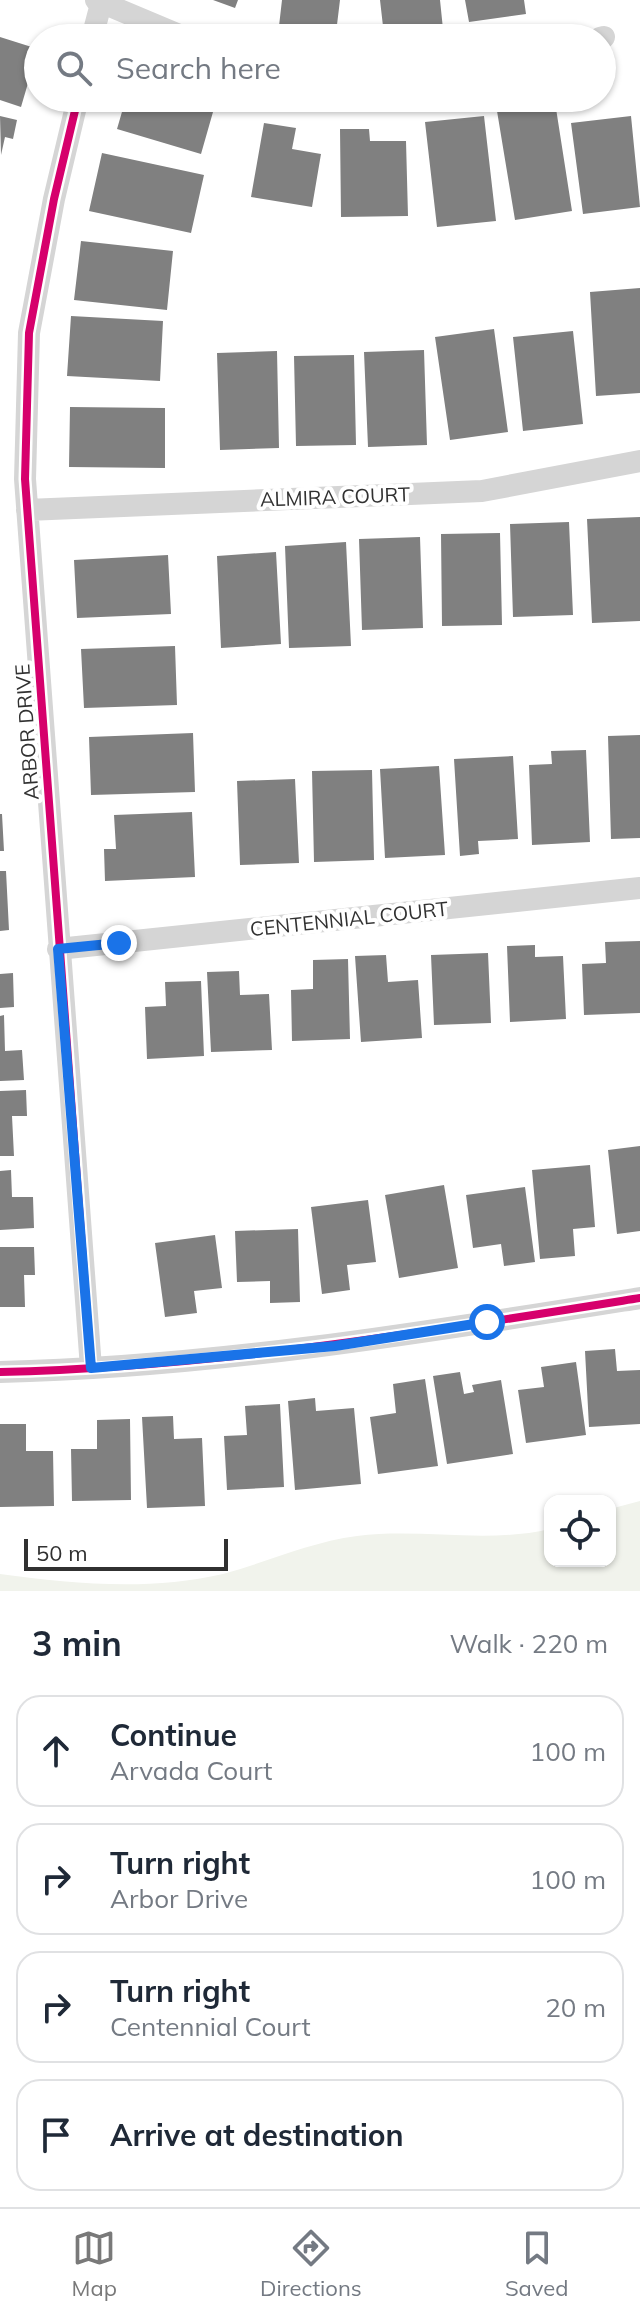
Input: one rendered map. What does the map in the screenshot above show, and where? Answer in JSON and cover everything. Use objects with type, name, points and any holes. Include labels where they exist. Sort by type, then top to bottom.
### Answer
[{"type":"street","points":[[95,24],[100,1],[153,24]]},
{"type":"street","name":"ARBOR DRIVE","points":[[75,112],[54,199],[29,333],[27,510],[91,1368]]},
{"type":"street","name":"ALMIRA COURT","points":[[27,510],[482,491],[640,461]]},
{"type":"street","name":"CENTENNIAL COURT","points":[[58,949],[640,888]]},
{"type":"street","points":[[0,1372],[91,1368],[335,1346],[640,1298]]},
{"type":"shaded area","points":[[640,1501],[640,1591],[0,1591],[0,1574],[112,1584],[195,1579],[223,1574],[323,1543],[381,1534],[478,1536],[544,1530],[544,1567],[616,1567],[616,1507]]},
{"type":"building","points":[[213,0],[238,0],[235,8]]},
{"type":"building","points":[[282,0],[340,0],[337,24],[279,24]]},
{"type":"building","points":[[380,0],[440,0],[442,24],[383,24]]},
{"type":"building","points":[[465,0],[524,0],[526,14],[469,22]]},
{"type":"building","points":[[0,37],[24,45],[24,97],[21,107],[0,100]]},
{"type":"building","points":[[122,112],[213,112],[201,154],[117,129]]},
{"type":"building","points":[[497,112],[557,112],[572,211],[515,220]]},
{"type":"building","points":[[0,116],[17,120],[13,139],[5,137],[1,155]]},
{"type":"building","points":[[484,116],[496,221],[437,227],[425,122]]},
{"type":"building","points":[[631,116],[640,207],[583,214],[571,123]]},
{"type":"building","points":[[264,123],[296,128],[292,149],[321,154],[312,207],[251,197]]},
{"type":"building","points":[[340,129],[369,129],[370,141],[406,141],[408,216],[341,217]]},
{"type":"building","points":[[102,153],[204,175],[191,233],[89,211]]},
{"type":"building","points":[[81,241],[173,251],[167,310],[74,300]]},
{"type":"building","points":[[640,288],[640,393],[596,396],[590,292]]},
{"type":"building","points":[[71,316],[163,321],[160,381],[67,376]]},
{"type":"building","points":[[494,329],[508,432],[450,440],[435,337]]},
{"type":"building","points":[[573,331],[583,424],[523,431],[513,337]]},
{"type":"building","points":[[424,350],[427,445],[368,447],[364,352]]},
{"type":"building","points":[[277,351],[279,448],[220,450],[217,353]]},
{"type":"building","points":[[354,355],[356,445],[296,446],[294,356]]},
{"type":"building","points":[[70,407],[165,408],[165,468],[69,467]]},
{"type":"building","points":[[640,517],[640,621],[592,623],[587,519]]},
{"type":"building","points":[[569,522],[573,615],[513,617],[510,524]]},
{"type":"building","points":[[500,533],[502,625],[442,626],[441,534]]},
{"type":"building","points":[[420,537],[423,628],[362,630],[359,539]]},
{"type":"building","points":[[346,542],[351,646],[289,648],[285,546]]},
{"type":"building","points":[[276,552],[281,644],[221,648],[217,556]]},
{"type":"building","points":[[168,555],[171,614],[77,618],[74,560]]},
{"type":"building","points":[[175,646],[177,705],[84,708],[81,649]]},
{"type":"building","points":[[193,733],[195,792],[91,795],[89,737]]},
{"type":"building","points":[[640,735],[640,838],[611,839],[608,736]]},
{"type":"building","points":[[586,750],[590,842],[532,845],[529,765],[552,764],[551,751]]},
{"type":"building","points":[[513,756],[518,839],[478,841],[479,854],[460,856],[454,759]]},
{"type":"building","points":[[439,766],[445,855],[385,858],[380,769]]},
{"type":"building","points":[[372,770],[374,860],[314,862],[312,771]]},
{"type":"building","points":[[295,779],[299,863],[240,865],[237,781]]},
{"type":"building","points":[[192,812],[195,877],[105,881],[104,849],[116,849],[114,815]]},
{"type":"building","points":[[2,814],[4,851],[0,851]]},
{"type":"building","points":[[0,871],[6,871],[9,930],[0,931]]},
{"type":"building","points":[[640,941],[640,1013],[584,1015],[582,964],[606,963],[605,942]]},
{"type":"building","points":[[535,945],[535,957],[563,956],[566,1019],[510,1022],[507,946]]},
{"type":"building","points":[[488,953],[491,1023],[434,1025],[431,955]]},
{"type":"building","points":[[386,955],[388,982],[418,980],[422,1038],[361,1042],[355,956]]},
{"type":"building","points":[[348,959],[350,1039],[292,1041],[291,990],[313,989],[313,960]]},
{"type":"building","points":[[239,971],[240,995],[269,994],[272,1050],[211,1052],[207,972]]},
{"type":"building","points":[[13,973],[14,1007],[0,1008],[0,974]]},
{"type":"building","points":[[201,981],[204,1056],[147,1059],[145,1007],[166,1006],[165,982]]},
{"type":"building","points":[[4,1015],[5,1051],[22,1050],[24,1080],[0,1081],[0,1016]]},
{"type":"building","points":[[26,1090],[27,1116],[12,1116],[14,1156],[0,1156],[0,1091]]},
{"type":"building","points":[[640,1146],[640,1231],[617,1234],[608,1150]]},
{"type":"building","points":[[590,1165],[595,1227],[573,1229],[575,1256],[540,1259],[532,1170]]},
{"type":"building","points":[[11,1170],[12,1197],[33,1197],[34,1228],[0,1230],[0,1171]]},
{"type":"building","points":[[444,1185],[458,1268],[399,1278],[385,1195]]},
{"type":"building","points":[[525,1187],[535,1262],[504,1266],[501,1244],[473,1248],[466,1195]]},
{"type":"building","points":[[368,1200],[376,1262],[347,1265],[350,1290],[322,1294],[311,1207]]},
{"type":"building","points":[[298,1229],[300,1302],[270,1303],[270,1281],[237,1282],[235,1231]]},
{"type":"building","points":[[215,1235],[222,1288],[194,1291],[197,1313],[165,1317],[155,1243]]},
{"type":"building","points":[[0,1247],[34,1247],[35,1275],[24,1275],[25,1307],[0,1307]]},
{"type":"building","points":[[615,1349],[617,1371],[640,1370],[640,1424],[589,1427],[585,1351]]},
{"type":"building","points":[[576,1362],[586,1435],[526,1443],[518,1390],[544,1387],[541,1367]]},
{"type":"building","points":[[460,1372],[464,1394],[474,1392],[472,1385],[501,1380],[513,1454],[447,1464],[433,1376]]},
{"type":"building","points":[[425,1379],[438,1466],[378,1474],[370,1417],[396,1413],[393,1384]]},
{"type":"building","points":[[315,1398],[316,1411],[354,1408],[361,1484],[295,1490],[288,1401]]},
{"type":"building","points":[[280,1404],[284,1487],[227,1490],[224,1436],[247,1435],[245,1406]]},
{"type":"building","points":[[173,1416],[174,1439],[202,1438],[205,1506],[147,1508],[142,1417]]},
{"type":"building","points":[[130,1419],[131,1500],[72,1501],[71,1449],[97,1449],[97,1420]]},
{"type":"building","points":[[0,1424],[26,1424],[26,1451],[53,1451],[54,1506],[0,1507]]},
{"type":"cycle path","points":[[75,112],[54,199],[29,333],[25,479],[91,1368]]},
{"type":"cycle path","points":[[0,1372],[161,1363],[321,1346],[640,1298]]},
{"type":"route","points":[[119,943],[58,949],[91,1368],[335,1346],[487,1322]]}]
